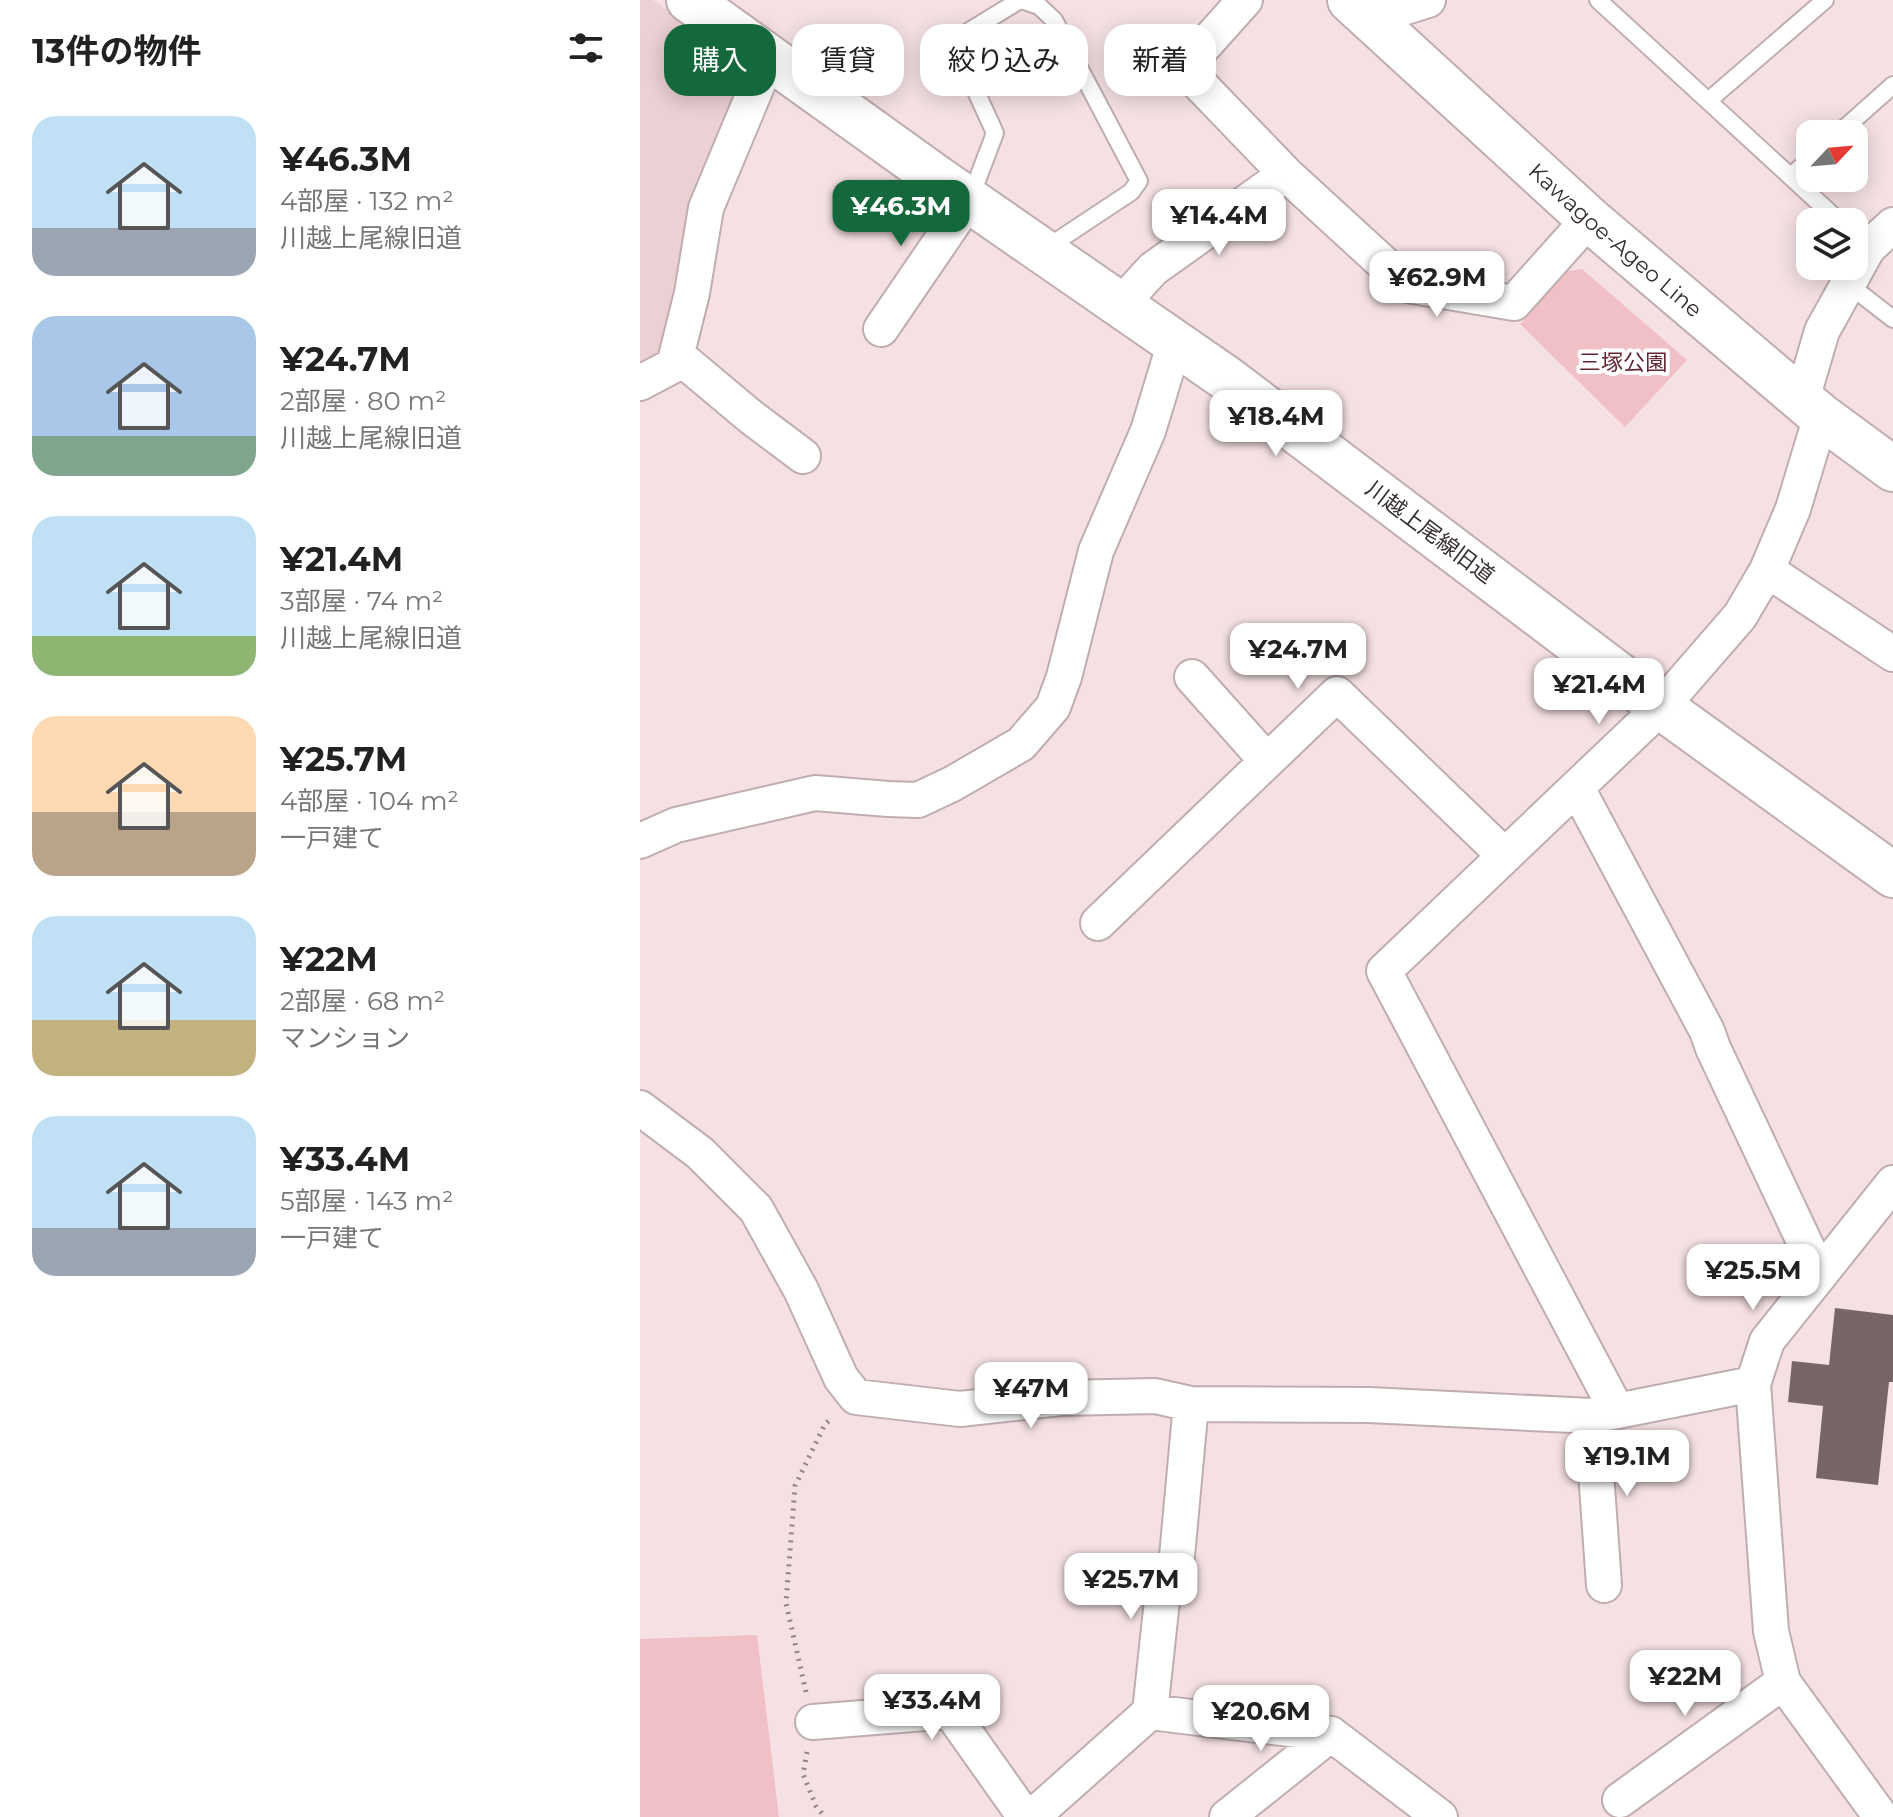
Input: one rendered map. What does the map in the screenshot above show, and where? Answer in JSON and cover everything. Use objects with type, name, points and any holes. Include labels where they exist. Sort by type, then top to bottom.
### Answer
[{"type":"street","name":"川越上尾線旧道","points":[[689,0],[723,24]]},
{"type":"street","points":[[1245,0],[1184,68],[1286,174],[1407,285],[1514,303],[1589,219]]},
{"type":"street","points":[[1359,9],[1428,0]]},
{"type":"street","name":"Kawagoe-Ageo Line","points":[[1359,9],[1589,219],[1812,407],[1893,469]]},
{"type":"street","name":"川越上尾線旧道","points":[[776,62],[1226,378],[1661,707],[1893,875]]},
{"type":"street","points":[[640,383],[674,365],[692,293],[706,208],[753,96]]},
{"type":"street","points":[[1121,304],[1153,269],[1286,174]]},
{"type":"street","points":[[881,329],[969,200]]},
{"type":"street","points":[[1604,1585],[1605,1413],[1384,971],[1661,707],[1740,616],[1767,570],[1793,509],[1822,331],[1879,234]]},
{"type":"street","points":[[640,841],[676,825],[815,793],[918,800],[1021,744],[1053,707],[1064,677],[1096,551],[1148,431],[1175,342]]},
{"type":"street","points":[[677,355],[803,456]]},
{"type":"street","points":[[1767,570],[1893,654]]},
{"type":"street","points":[[1192,677],[1267,761]]},
{"type":"street","points":[[1098,923],[1337,694],[1505,856]]},
{"type":"street","points":[[1577,788],[1707,1031],[1820,1275]]},
{"type":"street","points":[[640,1108],[700,1153],[756,1209],[801,1290],[841,1378],[856,1397],[960,1409],[1061,1398],[1155,1396],[1191,1404],[1369,1405],[1605,1413],[1753,1384]]},
{"type":"street","points":[[1881,1817],[1783,1682],[1771,1631],[1753,1384],[1767,1341],[1893,1183]]},
{"type":"street","points":[[1032,1817],[1150,1712],[1163,1591],[1176,1567],[1191,1404]]},
{"type":"street","points":[[1620,1800],[1783,1682]]},
{"type":"street","points":[[813,1722],[950,1711],[1025,1817]]},
{"type":"street","points":[[1150,1712],[1331,1734],[1432,1815]]},
{"type":"street","points":[[1227,1817],[1331,1734]]},
{"type":"lane","points":[[969,200],[995,133],[953,41],[1020,0],[1040,3],[1054,20],[1139,181],[1131,192],[1042,250]]},
{"type":"lane","points":[[1598,0],[1825,208]]},
{"type":"lane","points":[[1708,101],[1825,0]]},
{"type":"lane","points":[[1854,120],[1893,85]]},
{"type":"lane","points":[[1791,176],[1796,172]]},
{"type":"lane","points":[[1848,284],[1893,319]]},
{"type":"path","points":[[825,1817],[816,1806],[803,1774],[813,1722],[786,1603],[795,1486],[825,1424],[856,1397]]},
{"type":"shaded area","points":[[640,0],[653,0],[688,24],[664,24],[664,96],[746,96],[659,358],[640,368]]},
{"type":"green space","name":"三塚公園","points":[[1582,269],[1687,360],[1625,427],[1520,324],[1566,271]]},
{"type":"green space","points":[[757,1635],[779,1817],[640,1817],[640,1639]]},
{"type":"building","points":[[1835,1308],[1893,1315],[1893,1382],[1889,1382],[1878,1485],[1816,1478],[1823,1406],[1788,1402],[1792,1361],[1829,1365]]}]
